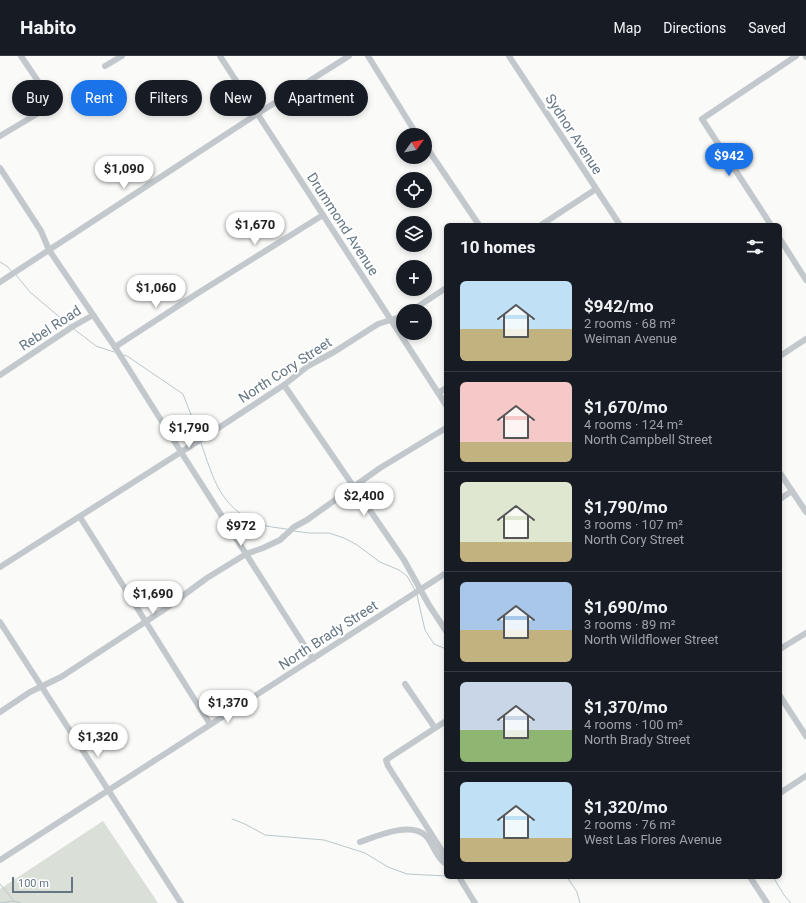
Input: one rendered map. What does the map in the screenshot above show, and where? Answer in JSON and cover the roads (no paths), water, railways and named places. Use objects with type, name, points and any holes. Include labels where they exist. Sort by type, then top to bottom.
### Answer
[{"type":"street","points":[[0,136],[38,114],[48,104],[46,93],[21,56]]},
{"type":"street","points":[[105,66],[122,56]]},
{"type":"street","name":"Drummond Avenue","points":[[220,56],[235,80]]},
{"type":"street","points":[[266,108],[349,56]]},
{"type":"street","points":[[368,56],[413,128]]},
{"type":"street","name":"Sydnor Avenue","points":[[509,56],[619,223]]},
{"type":"street","points":[[770,223],[702,119],[796,56]]},
{"type":"street","points":[[0,282],[254,116]]},
{"type":"street","name":"Drummond Avenue","points":[[258,116],[444,402]]},
{"type":"street","points":[[432,155],[478,223]]},
{"type":"street","points":[[0,168],[41,231],[49,250],[115,347],[313,659]]},
{"type":"street","points":[[544,223],[596,189]]},
{"type":"street","points":[[115,347],[323,215]]},
{"type":"street","points":[[782,242],[806,280]]},
{"type":"street","points":[[422,304],[444,289]]},
{"type":"street","name":"Rebel Road","points":[[0,375],[72,327],[93,315]]},
{"type":"street","name":"North Cory Street","points":[[0,567],[284,385],[308,366],[334,352],[378,324],[396,318]]},
{"type":"street","points":[[782,355],[806,339]]},
{"type":"street","points":[[284,385],[404,560],[429,605],[444,628]]},
{"type":"street","points":[[438,393],[444,389]]},
{"type":"street","points":[[0,712],[30,692],[62,677],[207,578],[246,554],[280,540],[294,527],[380,468],[444,429]]},
{"type":"street","points":[[782,476],[806,512]]},
{"type":"street","points":[[782,498],[792,491]]},
{"type":"street","points":[[80,517],[210,724]]},
{"type":"street","name":"North Brady Street","points":[[0,860],[444,574]]},
{"type":"street","points":[[0,622],[181,903]]},
{"type":"street","points":[[782,648],[806,632]]},
{"type":"street","points":[[405,684],[434,728]]},
{"type":"street","points":[[782,699],[806,736]]},
{"type":"street","points":[[444,722],[386,760],[388,766],[444,854]]},
{"type":"street","points":[[782,791],[806,776]]},
{"type":"street","points":[[360,842],[400,830],[410,829],[418,831],[426,836],[440,860],[444,863]]},
{"type":"street","points":[[460,879],[475,903]]},
{"type":"street","points":[[751,879],[767,903]]},
{"type":"waterway","points":[[0,262],[8,267],[12,272]]},
{"type":"waterway","points":[[16,275],[30,292],[70,326]]},
{"type":"waterway","points":[[74,329],[96,346],[114,352]]},
{"type":"waterway","points":[[123,355],[127,356],[183,394],[200,438]]},
{"type":"waterway","points":[[201,443],[215,481],[227,501],[236,510],[260,524],[287,529]]},
{"type":"waterway","points":[[294,531],[329,533],[344,538],[357,545],[380,562],[399,570],[407,576],[415,590]]},
{"type":"waterway","points":[[417,595],[425,630],[434,644],[444,648]]},
{"type":"waterway","points":[[232,819],[265,835],[324,840],[365,853],[388,867],[407,874],[444,876]]},
{"type":"waterway","points":[[568,879],[577,892],[580,903]]},
{"type":"waterway","points":[[774,879],[791,903]]},
{"type":"waterway","points":[[0,884],[14,901]]},
{"type":"waterway","points":[[0,903],[14,901],[21,903]]}]
